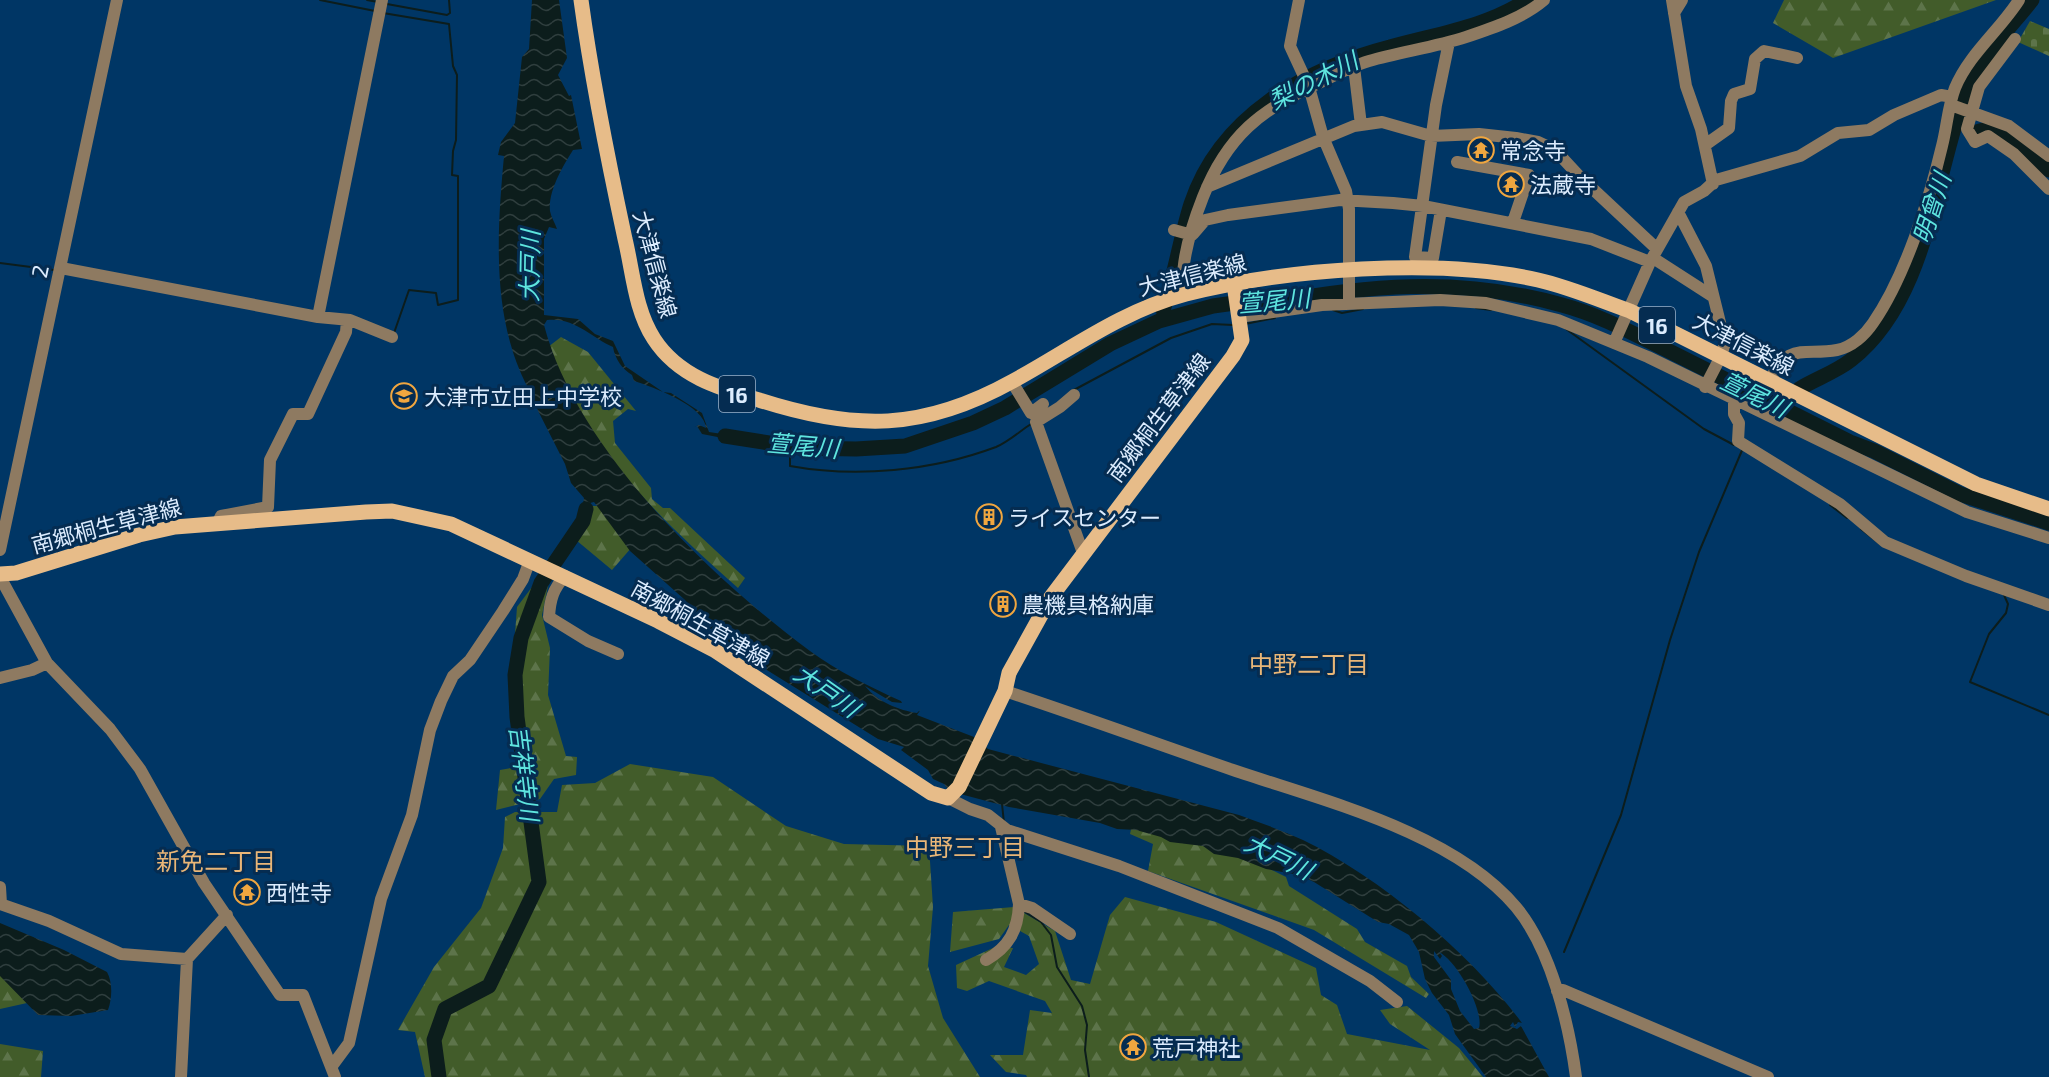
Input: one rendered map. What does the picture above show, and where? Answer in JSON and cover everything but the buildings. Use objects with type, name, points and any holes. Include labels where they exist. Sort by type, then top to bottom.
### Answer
[{"type":"main road","name":"大津信楽線","points":[[581,0],[605,152],[641,313],[654,339],[677,365],[708,384],[770,404],[841,420],[902,422],[958,408],[1014,385],[1096,331],[1179,296],[1234,286],[1348,275],[1423,263],[1536,279],[1582,293],[1770,381],[1976,484],[2049,509]]},
{"type":"main road","name":"南郷桐生草津線","points":[[0,576],[139,535],[218,522],[392,511],[452,524],[714,650],[930,793],[951,796],[988,727],[1005,691],[1009,673],[1029,633],[1083,553],[1233,356],[1242,340],[1234,286]]},
{"type":"street","name":"2","points":[[0,550],[62,268],[117,0]]},
{"type":"street","points":[[318,317],[382,0]]},
{"type":"street","points":[[1299,0],[1290,46],[1306,81],[1323,137],[1335,160],[1348,201],[1349,304]]},
{"type":"street","points":[[1179,296],[1184,266],[1207,187],[1226,151],[1250,125],[1306,81],[1507,22],[1544,0]]},
{"type":"street","points":[[1671,0],[1686,86],[1705,145],[1713,184]]},
{"type":"street","points":[[1674,13],[1682,0]]},
{"type":"street","points":[[1770,381],[1775,369],[1796,352],[1838,350],[1860,339],[1873,324],[1902,268],[1959,106],[1972,59],[2019,0]]},
{"type":"street","points":[[1959,106],[1979,87],[2015,39]]},
{"type":"street","points":[[1441,210],[1433,258],[1423,263],[1414,257],[1423,206],[1431,136],[1452,40]]},
{"type":"street","points":[[1705,145],[1729,128],[1731,101],[1734,94],[1750,89],[1755,59],[1764,51],[1797,58]]},
{"type":"street","points":[[1354,67],[1361,125]]},
{"type":"street","points":[[1615,341],[1653,257],[1684,202],[1716,180],[1800,156],[1838,133],[1869,130],[1894,115],[1941,95],[1959,106],[2009,126],[2049,156]]},
{"type":"street","points":[[1959,106],[1967,129],[1975,142],[1988,136],[1992,138],[2014,154],[2049,189]]},
{"type":"street","points":[[1207,187],[1323,137],[1361,125],[1382,122],[1431,136],[1479,135],[1538,142],[1554,150],[1653,257],[1712,296]]},
{"type":"street","points":[[1457,162],[1529,176],[1513,222]]},
{"type":"street","points":[[1192,235],[1205,220],[1228,215],[1348,201],[1423,206],[1513,222],[1591,239],[1653,257]]},
{"type":"street","points":[[1678,212],[1701,252],[1725,342],[1706,385]]},
{"type":"street","points":[[1174,230],[1192,235]]},
{"type":"street","points":[[62,268],[318,317],[347,320],[392,338]]},
{"type":"street","points":[[1239,315],[1305,307],[1405,300],[1486,303],[1558,320],[1615,341],[1967,512],[2049,538]]},
{"type":"street","points":[[218,522],[221,516],[268,507],[270,460],[293,414],[308,414],[346,332],[347,320]]},
{"type":"street","points":[[1014,385],[1031,413],[1043,404]]},
{"type":"street","points":[[1074,395],[1036,422],[1083,553]]},
{"type":"street","points":[[1734,400],[1734,414],[1739,423],[1738,441],[1840,504],[1885,542],[1966,576],[2049,605]]},
{"type":"street","points":[[334,1071],[349,1043],[381,898],[412,815],[430,730],[441,701],[453,675],[470,660],[513,595],[530,560]]},
{"type":"street","points":[[0,576],[47,663],[128,751],[204,883],[280,995],[303,995],[334,1071]]},
{"type":"street","points":[[564,576],[556,586],[550,601],[549,617],[588,641],[618,654]]},
{"type":"street","points":[[0,678],[32,670],[47,663]]},
{"type":"street","points":[[1005,691],[1322,800],[1442,848],[1478,870],[1518,910],[1534,936],[1557,991],[1570,1033],[1576,1077]]},
{"type":"street","points":[[951,796],[988,815],[1004,828],[1119,866],[1278,928],[1370,981],[1397,1002]]},
{"type":"street","points":[[986,960],[1000,952],[1016,928],[1019,904],[1004,828]]},
{"type":"street","points":[[0,887],[0,904],[49,921],[121,954],[187,959]]},
{"type":"street","points":[[1019,904],[1032,908],[1070,933]]},
{"type":"street","points":[[181,1077],[187,959],[227,915]]},
{"type":"street","points":[[1557,991],[1563,990],[1768,1077]]},
{"type":"green space","points":[[1784,0],[1996,0],[1833,58],[1773,23]]},
{"type":"green space","points":[[2030,21],[2049,29],[2049,56],[2018,42]]},
{"type":"green space","points":[[561,337],[588,352],[636,411],[628,409],[613,421],[615,443],[651,488],[652,499],[663,508],[670,508],[745,578],[738,588],[652,507],[605,450],[565,385],[548,347]]},
{"type":"green space","points":[[592,506],[603,506],[632,547],[612,570],[576,540],[577,525]]},
{"type":"green space","points":[[535,583],[548,586],[542,615],[550,648],[548,695],[566,756],[577,757],[576,775],[554,779],[540,799],[496,810],[500,770],[528,765],[512,675],[517,607]]},
{"type":"green space","points":[[630,764],[713,777],[786,826],[844,844],[929,846],[933,907],[928,966],[943,1018],[980,1077],[425,1077],[415,1032],[398,1030],[434,967],[481,908],[503,848],[505,817],[515,812],[557,812],[562,785],[595,783]]},
{"type":"green space","points":[[1132,825],[1252,860],[1286,877],[1289,886],[1357,929],[1365,942],[1407,966],[1411,977],[1429,994],[1426,998],[1314,930],[1148,871],[1153,844],[1130,834]]},
{"type":"green space","points":[[1125,897],[1216,922],[1316,968],[1321,995],[1337,1005],[1347,1034],[1430,1050],[1390,1024],[1380,1010],[1407,1006],[1459,1048],[1483,1077],[1027,1077],[1006,1072],[990,1055],[1023,1055],[1030,1010],[1052,1013],[1045,1001],[989,981],[967,991],[957,988],[956,965],[995,947],[1013,948],[1004,967],[1026,975],[1039,964],[1029,936],[1009,925],[999,939],[950,952],[953,912],[1014,907],[1055,931],[1071,980],[1090,984],[1110,915]]},
{"type":"green space","points":[[0,948],[36,1001],[0,1009]]},
{"type":"green space","points":[[0,1044],[43,1051],[41,1077],[0,1077]]},
{"type":"water","name":"大戸川","points":[[532,0],[559,0],[567,58],[558,75],[569,96],[571,95],[582,149],[573,150],[551,195],[550,211],[557,229],[549,227],[544,239],[544,315],[578,319],[595,334],[613,341],[625,366],[663,392],[634,381],[632,375],[619,363],[613,347],[583,329],[557,320],[547,320],[544,325],[561,371],[585,417],[616,463],[690,548],[771,621],[810,651],[842,672],[902,703],[892,702],[865,686],[889,705],[917,713],[921,709],[917,715],[974,737],[988,749],[1239,815],[1295,836],[1333,856],[1393,896],[1451,945],[1477,971],[1522,1023],[1518,1022],[1515,1027],[1513,1022],[1510,1026],[1517,1029],[1521,1026],[1549,1077],[1486,1077],[1455,1034],[1449,1015],[1432,993],[1425,979],[1419,952],[1409,935],[1389,924],[1378,922],[1299,875],[1266,869],[1238,858],[1214,854],[1203,846],[1170,842],[1136,830],[1117,829],[1100,823],[1009,807],[949,791],[944,784],[933,779],[928,770],[901,750],[904,747],[878,739],[738,652],[700,620],[685,600],[630,551],[594,502],[590,503],[584,522],[578,530],[584,498],[571,483],[565,464],[529,393],[510,395],[528,388],[516,361],[502,304],[499,244],[504,156],[498,155],[501,142],[515,123],[522,57],[529,49]],"holes":[[[1434,951],[1440,959],[1442,956],[1439,952],[1454,965],[1468,987],[1477,1010],[1479,1028],[1474,1029],[1460,1011],[1451,989],[1451,980],[1434,957]]]},
{"type":"water","points":[[663,392],[671,393],[702,413],[709,432],[749,438],[738,441],[702,434],[697,426],[694,427],[699,425],[706,428],[697,412],[677,398]]},
{"type":"water","points":[[0,923],[64,950],[107,972],[111,991],[108,1010],[71,1016],[38,1015],[0,976]]},
{"type":"waterway","points":[[320,0],[375,11]]},
{"type":"waterway","points":[[367,0],[378,2]]},
{"type":"waterway","points":[[387,4],[447,15],[450,13],[449,0]]},
{"type":"waterway","name":"梨の木川","points":[[1163,310],[1191,204],[1204,173],[1222,145],[1244,121],[1297,83],[1327,68],[1358,56],[1478,23],[1527,0]]},
{"type":"waterway","name":"明曾川","points":[[1799,389],[1851,360],[1877,334],[1897,304],[1913,270],[1926,233],[1967,88],[1987,55],[2032,0]]},
{"type":"waterway","points":[[383,13],[449,24],[453,66],[457,75],[456,140],[452,175],[458,176],[458,300],[438,305],[436,293],[409,290],[394,333]]},
{"type":"waterway","points":[[1976,132],[1998,131],[2007,135],[2049,170]]},
{"type":"waterway","points":[[0,263],[54,270]]},
{"type":"waterway","name":"萱尾川","points":[[725,436],[801,448],[856,449],[905,446],[973,423],[1005,408],[1110,344],[1159,321],[1213,306],[1249,301],[1260,305],[1336,292],[1448,287],[1524,296],[1590,314],[1960,494],[2049,523]]},
{"type":"waterway","points":[[1476,308],[1491,310]]},
{"type":"waterway","points":[[1333,310],[1342,313],[1363,309]]},
{"type":"waterway","points":[[1245,324],[1275,318]]},
{"type":"waterway","points":[[1072,391],[1171,338],[1212,324],[1233,325]]},
{"type":"waterway","points":[[1566,329],[1704,429],[1734,445]]},
{"type":"waterway","name":"萱尾川","points":[[1745,389],[1746,398]]},
{"type":"waterway","points":[[790,446],[790,466],[815,470],[867,472],[894,470],[946,462],[996,447],[1031,424]]},
{"type":"waterway","points":[[1564,952],[1621,815],[1670,640],[1699,552],[1743,448]]},
{"type":"waterway","points":[[1830,505],[1847,518]]},
{"type":"waterway","name":"吉祥寺川","points":[[439,1077],[434,1040],[445,1009],[489,986],[539,882],[517,717],[515,675],[521,638],[541,583],[583,521],[586,509]]},
{"type":"waterway","points":[[1861,529],[1880,544]]},
{"type":"waterway","points":[[2004,595],[2008,604],[2006,613],[1989,634],[1970,682],[2049,715]]},
{"type":"waterway","points":[[1002,804],[1004,823]]},
{"type":"waterway","points":[[1025,912],[1041,922],[1051,935],[1057,967],[1082,1006],[1087,1025],[1085,1050],[1089,1077]]},
{"type":"place","name":"常念寺","points":[[1481,150]]},
{"type":"place","name":"法蔵寺","points":[[1511,184]]},
{"type":"place","name":"大津市立田上中学校","points":[[404,396]]},
{"type":"place","name":"ライスセンター","points":[[989,517]]},
{"type":"place","name":"農機具格納庫","points":[[1003,604]]},
{"type":"place","name":"西性寺","points":[[247,892]]},
{"type":"place","name":"荒戸神社","points":[[1133,1047]]},
{"type":"district","name":"中野二丁目","points":[[1309,663]]},
{"type":"district","name":"中野三丁目","points":[[965,846]]},
{"type":"district","name":"新免二丁目","points":[[216,860]]}]
